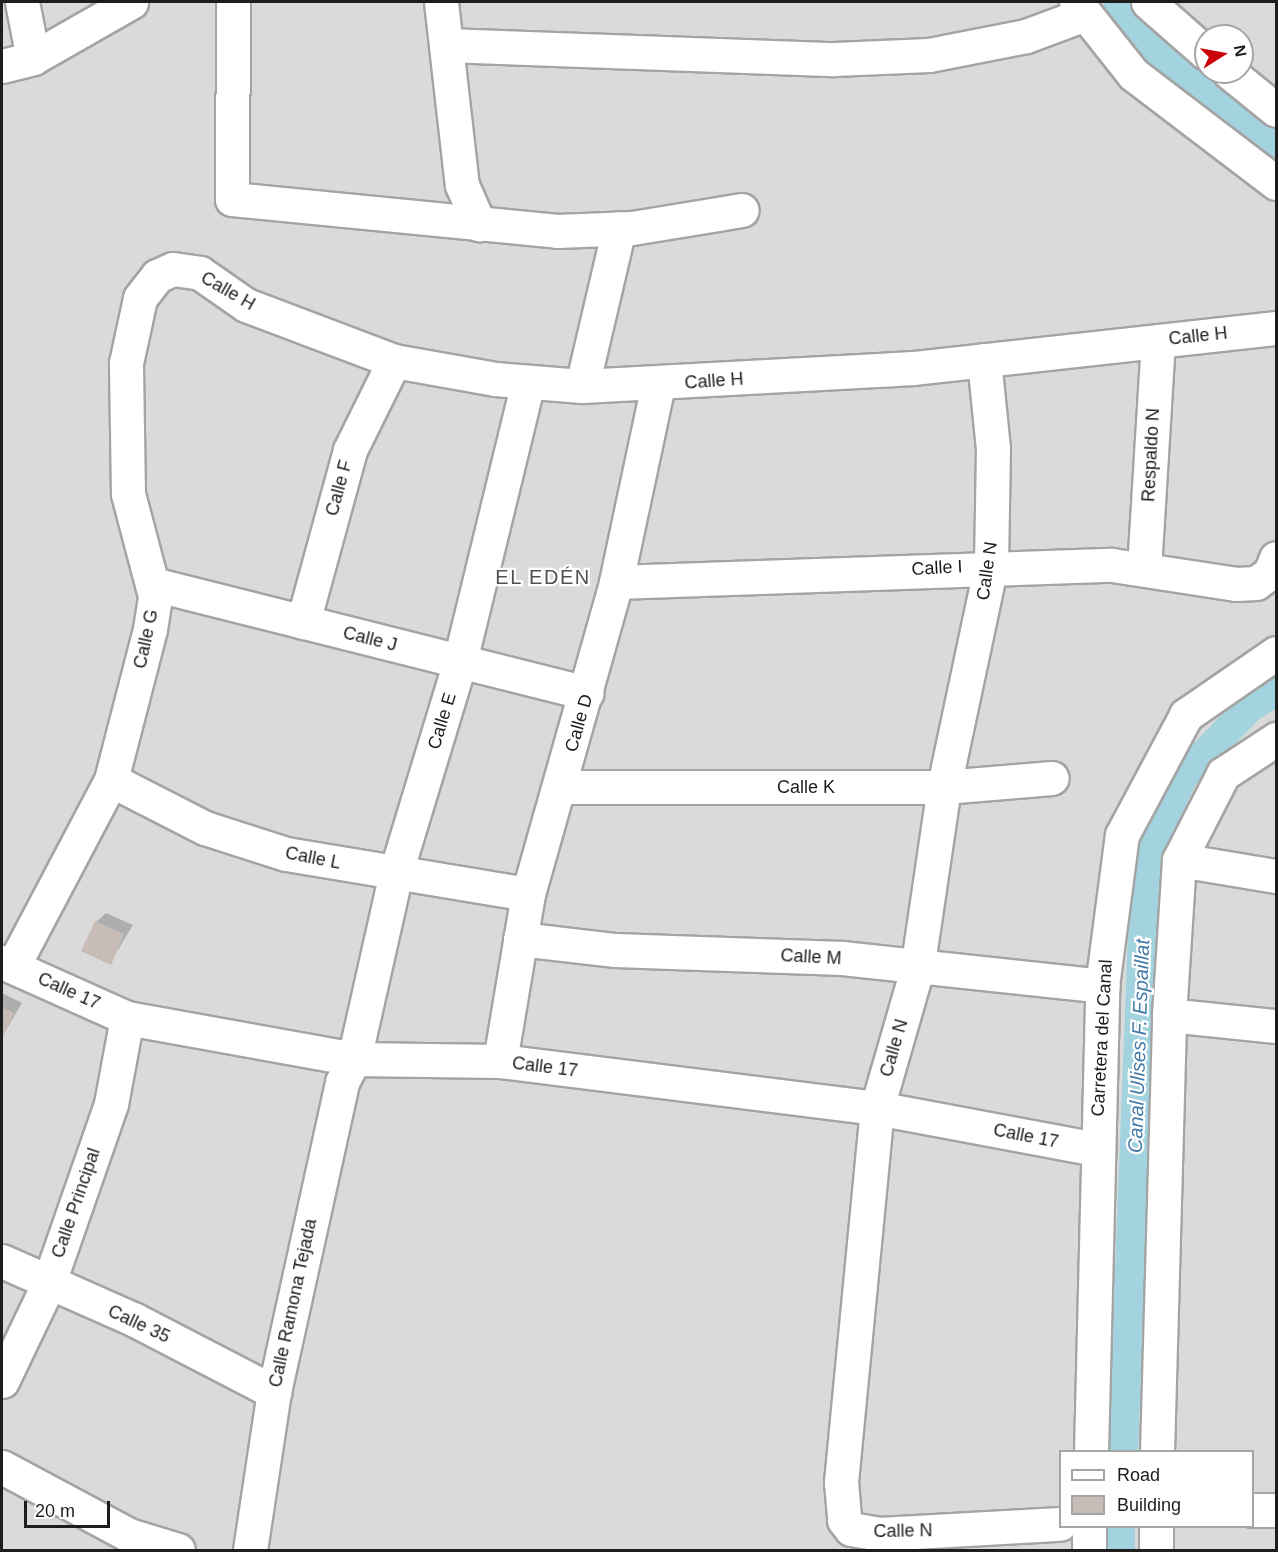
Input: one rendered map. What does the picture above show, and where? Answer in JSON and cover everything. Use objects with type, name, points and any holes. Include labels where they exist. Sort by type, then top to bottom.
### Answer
[{"type":"street","points":[[22,2],[33,58]]},
{"type":"street","points":[[2,66],[33,58],[131,2]]},
{"type":"street","points":[[233,2],[232,199],[556,231],[619,228],[742,210]]},
{"type":"street","points":[[441,2],[462,185],[479,224]]},
{"type":"street","points":[[1148,2],[1194,42]]},
{"type":"street","points":[[446,45],[834,59],[929,55],[1026,36],[1081,8],[1133,74],[1276,183]]},
{"type":"street","points":[[1245,84],[1276,110]]},
{"type":"street","points":[[582,386],[619,228]]},
{"type":"street","name":"Calle H","points":[[173,269],[200,273],[246,305],[394,361],[528,382],[582,386],[658,384],[984,360],[1276,328]]},
{"type":"street","name":"Calle G","points":[[7,964],[111,780],[150,629],[153,585],[128,494],[126,363],[140,298],[157,276],[173,269]]},
{"type":"street","name":"Respaldo N","points":[[1144,569],[1158,341]]},
{"type":"street","name":"Calle N","points":[[984,360],[993,449],[991,565],[944,787],[917,969],[877,1108],[841,1482],[844,1520],[851,1529],[879,1534],[1059,1524]]},
{"type":"street","name":"Calle F","points":[[303,622],[350,450],[394,361]]},
{"type":"street","name":"Calle E","points":[[354,1059],[396,872],[460,661],[528,382]]},
{"type":"street","name":"Calle D","points":[[500,1061],[528,894],[561,787],[616,582],[658,384]]},
{"type":"street","name":"Calle I","points":[[616,582],[991,565],[1144,569],[1256,582],[1270,573],[1276,558]]},
{"type":"street","name":"Calle J","points":[[153,585],[587,693]]},
{"type":"street","name":"Carretera del Canal","points":[[1091,1450],[1102,986],[1122,835],[1186,715],[1276,653]]},
{"type":"street","points":[[1157,1450],[1169,1016],[1179,860],[1223,774],[1276,739]]},
{"type":"street","name":"Calle K","points":[[561,787],[944,787],[1052,778]]},
{"type":"street","name":"Calle L","points":[[111,780],[215,831],[286,854],[528,894]]},
{"type":"street","points":[[1179,860],[1276,876]]},
{"type":"street","name":"Calle M","points":[[520,939],[615,950],[842,958],[917,969],[1102,986]]},
{"type":"street","name":"Calle 17","points":[[7,964],[127,1018],[354,1059],[500,1061],[877,1108],[1097,1149]]},
{"type":"street","points":[[1169,1016],[1276,1026]]},
{"type":"street","name":"Calle Principal","points":[[2,1381],[48,1285],[111,1104],[127,1018]]},
{"type":"street","name":"Calle Ramona Tejada","points":[[250,1551],[274,1392],[338,1102],[354,1059]]},
{"type":"street","name":"Calle 35","points":[[2,1261],[48,1285],[135,1320],[274,1392]]},
{"type":"street","points":[[2,1467],[129,1535],[178,1551]]},
{"type":"street","points":[[1254,1510],[1276,1510]]},
{"type":"street","points":[[1089,1528],[1089,1551]]},
{"type":"street","points":[[1156,1528],[1156,1551]]},
{"type":"shaded area","points":[[2,2],[1276,2],[1276,1550],[2,1550]]},
{"type":"building","points":[[95,921],[124,934],[111,965],[81,951]]},
{"type":"building","points":[[2,1007],[14,1013],[2,1039]]},
{"type":"waterway","name":"Canal Ulises F. Espaillat","points":[[1118,2],[1149,49],[1276,145]]},
{"type":"waterway","name":"Canal Ulises F. Espaillat","points":[[1123,1450],[1146,856],[1183,776],[1250,707],[1276,691]]},
{"type":"waterway","name":"Canal Ulises F. Espaillat","points":[[1120,1528],[1120,1550]]},
{"type":"district","name":"EL EDÉN","points":[[543,577]]}]
